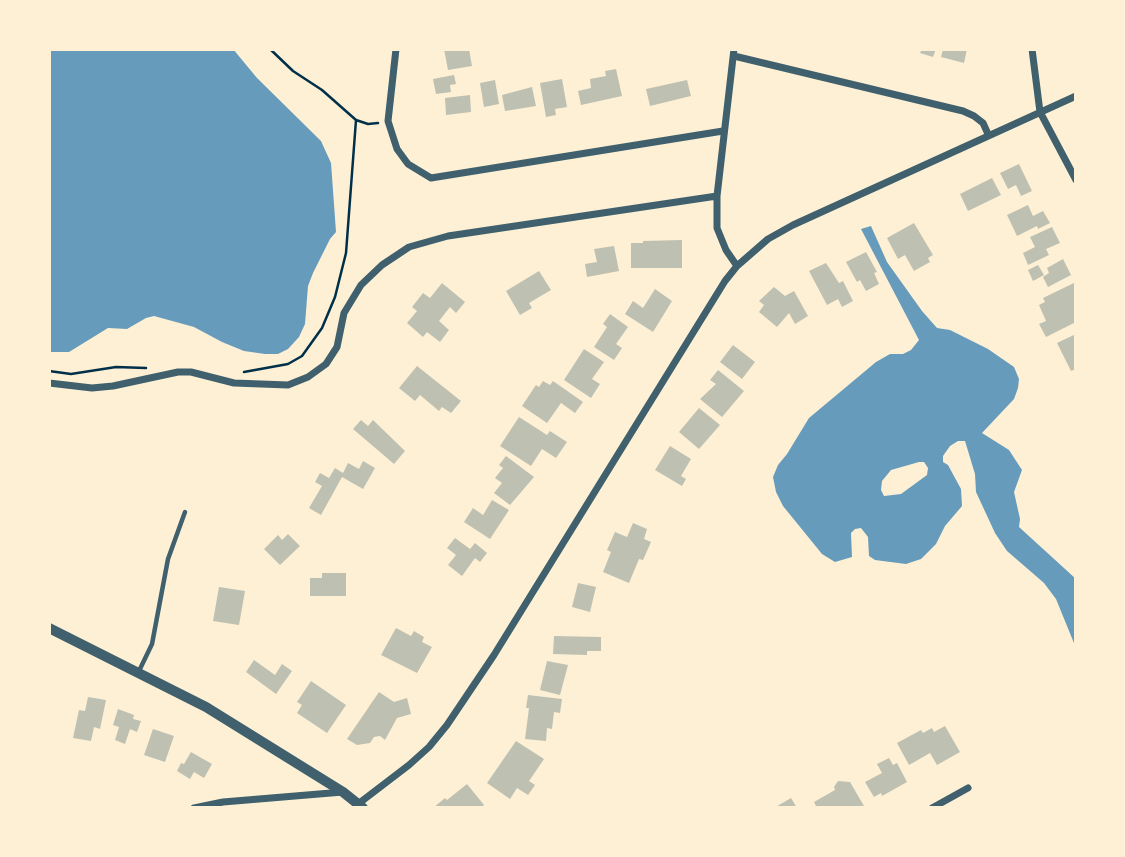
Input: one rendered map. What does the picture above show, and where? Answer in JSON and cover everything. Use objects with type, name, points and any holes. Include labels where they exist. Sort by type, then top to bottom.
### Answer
[{"type":"street","points":[[396,49],[388,121],[397,149],[408,164],[431,177],[723,131]]},
{"type":"street","points":[[1032,49],[1040,112],[1076,180]]},
{"type":"street","points":[[737,266],[726,250],[718,228],[717,196],[734,52],[963,111],[983,123],[988,134]]},
{"type":"street","points":[[49,628],[206,707],[343,792],[361,806],[419,756],[447,725],[489,663],[725,281],[737,266],[768,239],[793,225],[1076,96]]},
{"type":"street","points":[[49,383],[103,387],[178,372],[191,372],[234,383],[288,385],[308,377],[326,364],[337,347],[344,313],[361,285],[382,265],[409,247],[448,236],[717,196]]},
{"type":"street","points":[[932,808],[968,788]]},
{"type":"street","points":[[194,808],[223,802],[343,792]]},
{"type":"lane","points":[[139,671],[152,644],[168,559],[185,512]]},
{"type":"path","points":[[270,49],[293,71],[322,90],[356,120],[368,124],[388,121]]},
{"type":"path","points":[[237,372],[288,364],[302,356],[322,328],[335,297],[346,253],[356,120]]},
{"type":"path","points":[[49,371],[71,374],[116,367],[149,368]]},
{"type":"water","points":[[49,49],[233,49],[257,78],[321,141],[331,163],[336,232],[330,239],[308,286],[305,324],[299,337],[288,349],[278,354],[244,351],[194,327],[154,316],[127,329],[108,328],[69,352],[49,352]]},
{"type":"water","points":[[871,226],[887,262],[937,328],[950,330],[988,349],[1014,367],[1019,379],[1014,399],[982,433],[1009,450],[1022,470],[1014,492],[1020,519],[1019,527],[1076,579],[1076,648],[1056,599],[1044,583],[1007,551],[995,533],[976,492],[975,474],[965,441],[958,441],[950,446],[943,456],[943,462],[948,465],[961,489],[962,506],[945,526],[936,544],[921,559],[906,564],[875,560],[869,556],[868,537],[861,528],[851,533],[852,557],[835,562],[822,554],[783,506],[773,477],[809,418],[876,362],[890,354],[903,354],[911,350],[919,340],[861,229]],"holes":[[[924,462],[928,468],[927,475],[901,494],[884,496],[881,490],[882,481],[891,470]]]},
{"type":"building","points":[[444,49],[469,49],[472,66],[448,70]]},
{"type":"building","points":[[922,49],[936,49],[933,57],[920,53]]},
{"type":"building","points":[[943,49],[967,49],[964,63],[941,57]]},
{"type":"building","points":[[616,69],[622,96],[581,105],[578,91],[591,88],[590,79],[606,76],[605,71]]},
{"type":"building","points":[[454,75],[456,84],[450,85],[451,92],[436,94],[433,79]]},
{"type":"building","points":[[562,79],[567,107],[555,109],[556,115],[546,117],[540,83]]},
{"type":"building","points":[[495,80],[499,104],[484,107],[480,83]]},
{"type":"building","points":[[687,80],[691,96],[650,106],[646,89]]},
{"type":"building","points":[[532,87],[536,106],[505,111],[502,95]]},
{"type":"building","points":[[470,95],[471,112],[446,115],[445,98]]},
{"type":"building","points":[[1019,164],[1032,191],[1021,196],[1016,185],[1008,189],[1000,173]]},
{"type":"building","points":[[992,178],[1001,195],[968,211],[960,194]]},
{"type":"building","points":[[1028,205],[1033,216],[1043,211],[1050,223],[1017,236],[1007,215]]},
{"type":"building","points":[[914,223],[933,255],[928,258],[930,262],[914,271],[905,255],[898,259],[887,238]]},
{"type":"building","points":[[1052,227],[1060,243],[1046,249],[1049,255],[1028,265],[1023,253],[1035,247],[1030,237]]},
{"type":"building","points":[[682,240],[682,268],[631,268],[631,243]]},
{"type":"building","points":[[614,246],[619,271],[587,277],[585,264],[597,262],[594,249]]},
{"type":"building","points":[[866,252],[877,272],[874,273],[879,284],[866,291],[860,280],[857,282],[846,262]]},
{"type":"building","points":[[1063,259],[1071,275],[1048,287],[1043,277],[1049,273],[1047,268]]},
{"type":"building","points":[[826,263],[839,283],[843,281],[853,301],[842,307],[838,299],[827,305],[809,271]]},
{"type":"building","points":[[1038,265],[1044,275],[1033,281],[1028,270]]},
{"type":"building","points":[[539,271],[551,290],[529,303],[532,308],[520,315],[506,291]]},
{"type":"building","points":[[1076,282],[1076,322],[1046,337],[1039,324],[1046,321],[1039,305],[1045,302],[1043,298]]},
{"type":"building","points":[[442,283],[465,302],[456,313],[450,307],[439,321],[449,330],[440,342],[427,332],[423,337],[407,323],[417,311],[412,307],[423,293],[430,298]]},
{"type":"building","points":[[774,287],[785,296],[794,291],[808,316],[795,324],[789,313],[777,327],[759,312],[764,305],[759,301]]},
{"type":"building","points":[[655,289],[672,301],[653,332],[625,314],[633,301],[643,308]]},
{"type":"building","points":[[610,314],[628,327],[616,344],[622,348],[614,360],[594,347],[607,327],[603,324]]},
{"type":"building","points":[[1076,334],[1076,369],[1071,371],[1057,343]]},
{"type":"building","points":[[733,345],[755,362],[742,379],[720,362]]},
{"type":"building","points":[[584,349],[604,362],[592,379],[600,384],[591,398],[564,380]]},
{"type":"building","points":[[417,366],[461,401],[451,413],[442,407],[439,411],[420,395],[415,401],[399,388]]},
{"type":"building","points":[[718,370],[744,391],[722,417],[700,399],[716,384],[710,380]]},
{"type":"building","points":[[543,381],[550,385],[553,381],[583,402],[575,413],[561,403],[547,423],[522,406],[536,385],[539,387]]},
{"type":"building","points":[[699,408],[720,425],[699,449],[679,432]]},
{"type":"building","points":[[519,417],[547,435],[550,431],[567,442],[556,458],[542,449],[531,466],[500,446]]},
{"type":"building","points":[[361,420],[368,426],[373,420],[405,451],[394,464],[353,429]]},
{"type":"building","points":[[670,446],[691,459],[681,476],[686,479],[682,486],[655,470]]},
{"type":"building","points":[[506,456],[534,477],[510,505],[494,493],[502,483],[495,478],[503,468],[499,465]]},
{"type":"building","points":[[363,461],[375,468],[363,489],[342,477],[321,515],[309,508],[322,486],[315,482],[320,473],[329,478],[335,468],[343,473],[348,463],[359,469]]},
{"type":"building","points":[[492,500],[509,510],[490,539],[464,522],[473,508],[483,515]]},
{"type":"building","points":[[633,523],[647,529],[644,539],[651,542],[643,560],[639,559],[629,583],[603,572],[611,552],[607,550],[615,532],[627,537]]},
{"type":"building","points":[[288,534],[300,546],[280,565],[264,549],[278,535],[282,540]]},
{"type":"building","points":[[455,538],[470,549],[475,543],[487,553],[480,562],[475,558],[462,576],[448,565],[456,555],[447,548]]},
{"type":"building","points":[[322,573],[346,573],[346,596],[310,596],[310,578],[322,578]]},
{"type":"building","points":[[578,583],[596,587],[590,612],[572,607]]},
{"type":"building","points":[[219,587],[245,591],[239,625],[213,621]]},
{"type":"building","points":[[396,628],[411,636],[414,631],[424,637],[422,642],[432,647],[417,673],[381,655]]},
{"type":"building","points":[[554,636],[601,637],[601,651],[587,651],[587,655],[553,654]]},
{"type":"building","points":[[254,660],[275,675],[282,664],[292,671],[276,694],[246,672]]},
{"type":"building","points":[[547,661],[568,665],[560,695],[540,690]]},
{"type":"building","points":[[311,681],[346,705],[327,733],[297,713],[302,705],[297,702]]},
{"type":"building","points":[[379,692],[394,702],[407,698],[411,714],[397,718],[385,740],[380,736],[374,737],[370,743],[357,745],[347,739]]},
{"type":"building","points":[[528,695],[562,699],[560,713],[554,712],[552,729],[547,728],[546,741],[525,739]]},
{"type":"building","points":[[88,697],[106,700],[100,729],[94,727],[91,741],[73,738],[79,710],[85,711]]},
{"type":"building","points":[[118,709],[141,721],[137,732],[130,729],[125,744],[115,740],[119,727],[113,725]]},
{"type":"building","points":[[945,726],[960,752],[937,765],[930,753],[909,765],[897,743],[921,730],[923,733],[932,728],[934,732]]},
{"type":"building","points":[[153,729],[174,736],[165,762],[144,755]]},
{"type":"building","points":[[516,741],[544,759],[529,781],[535,785],[528,795],[517,788],[510,799],[487,783]]},
{"type":"building","points":[[191,752],[212,764],[204,778],[194,772],[190,779],[177,771]]},
{"type":"building","points":[[889,758],[893,765],[897,763],[907,782],[882,796],[881,793],[874,797],[865,782],[882,773],[877,764]]},
{"type":"building","points":[[838,781],[850,782],[864,806],[817,808],[814,802],[835,790]]},
{"type":"building","points":[[467,784],[484,805],[481,808],[433,808],[445,798],[447,800]]},
{"type":"building","points":[[791,798],[797,808],[774,808]]}]
